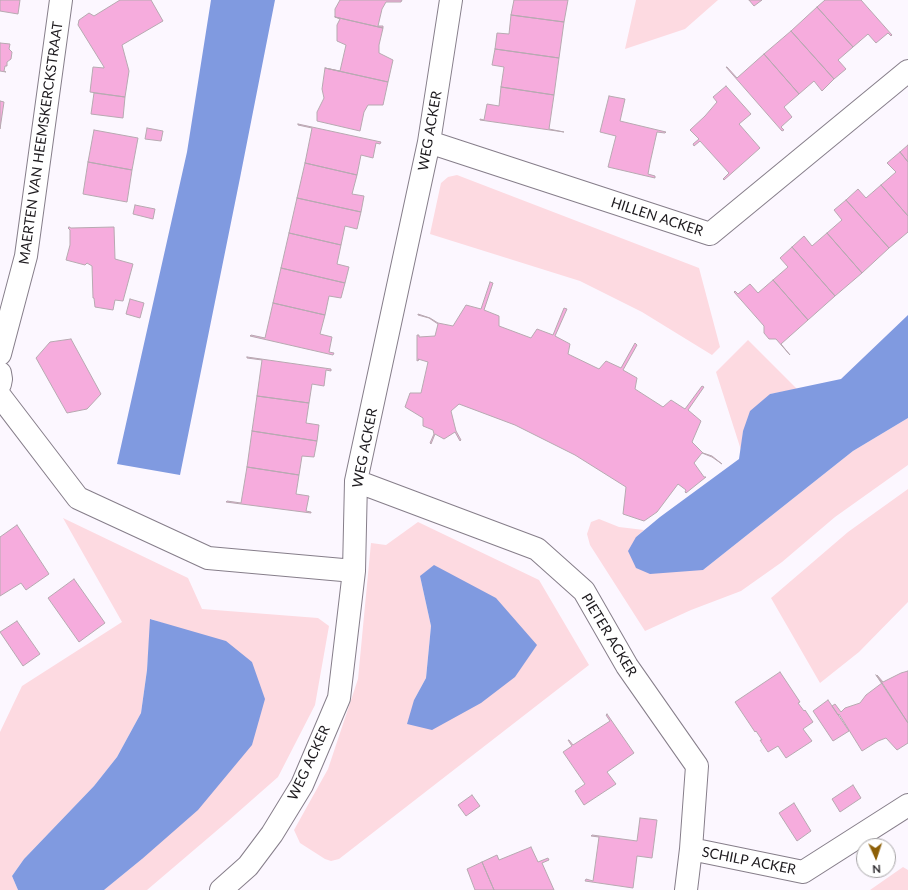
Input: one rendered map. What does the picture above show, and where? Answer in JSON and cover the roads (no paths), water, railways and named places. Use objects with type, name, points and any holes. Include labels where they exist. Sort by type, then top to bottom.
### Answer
[{"type":"street","name":"MAERTEN VAN HEEMSKERCKSTRAAT","points":[[0,354],[26,256],[61,0]]},
{"type":"street","name":"WEG ACKER","points":[[221,890],[248,866],[272,834],[302,785],[339,698],[354,571],[356,481],[429,142],[451,0]]},
{"type":"street","name":"HILLEN ACKER","points":[[429,142],[710,234],[908,71]]},
{"type":"street","points":[[0,373],[0,384]]},
{"type":"street","points":[[0,396],[78,498],[208,558],[354,571]]},
{"type":"street","name":"PIETER ACKER","points":[[356,481],[537,549],[584,591],[627,666],[697,766],[691,849],[686,890]]},
{"type":"street","name":"SCHILP ACKER","points":[[691,849],[803,872],[908,807]]},
{"type":"water","points":[[211,0],[275,0],[180,475],[117,464],[187,152]]},
{"type":"water","points":[[908,315],[908,418],[853,451],[703,570],[650,574],[636,568],[628,551],[636,537],[660,517],[739,459],[743,431],[750,411],[770,394],[841,379]]},
{"type":"water","points":[[434,565],[496,598],[537,645],[515,677],[481,703],[432,730],[407,724],[414,700],[426,678],[431,626],[420,576]]},
{"type":"water","points":[[150,619],[226,641],[252,662],[265,699],[252,745],[198,810],[104,890],[18,890],[12,876],[24,859],[94,786],[117,757],[141,713],[147,670]]}]
